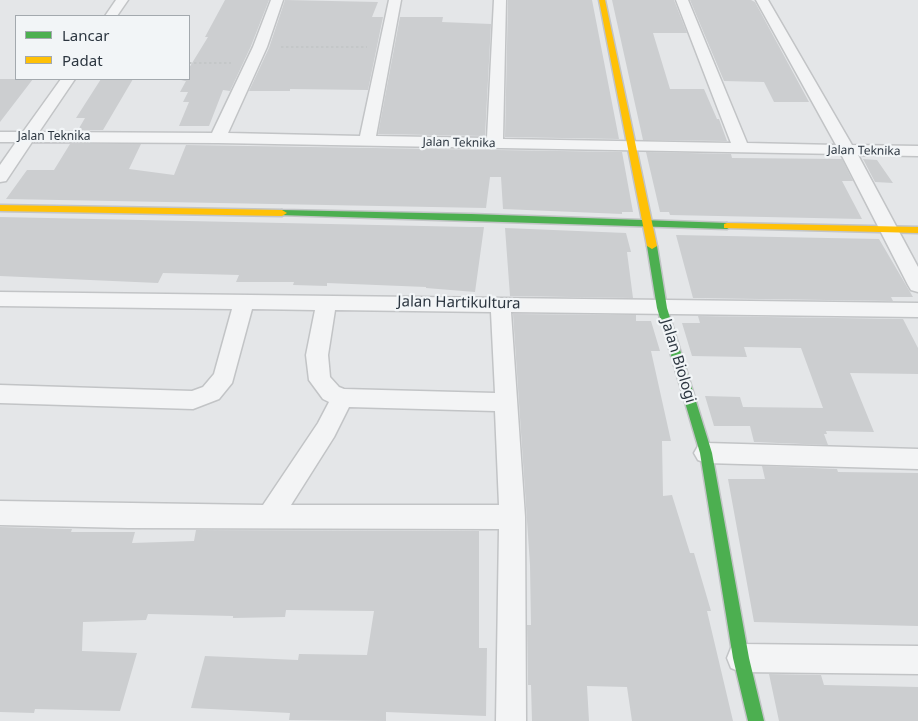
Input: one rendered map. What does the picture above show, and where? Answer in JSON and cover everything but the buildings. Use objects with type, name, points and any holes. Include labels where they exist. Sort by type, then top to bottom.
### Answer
[{"type":"street","points":[[112,15],[122,0]]},
{"type":"street","points":[[218,138],[260,47],[277,0]]},
{"type":"street","points":[[366,142],[395,0]]},
{"type":"street","points":[[495,144],[500,0]]},
{"type":"street","name":"Jalan Biologi","points":[[602,0],[631,147],[649,225],[662,308],[706,453],[741,658],[756,721]]},
{"type":"street","points":[[682,0],[741,150]]},
{"type":"street","points":[[762,0],[847,150],[918,285]]},
{"type":"street","points":[[0,177],[67,80]]},
{"type":"street","name":"Jalan Teknika","points":[[0,137],[218,138],[741,150],[918,152]]},
{"type":"street","points":[[0,208],[471,217],[649,225],[918,230]]},
{"type":"street","name":"Jalan Hartikultura","points":[[0,298],[918,310]]},
{"type":"street","points":[[0,394],[163,400],[192,400],[202,397],[211,393],[224,377],[244,301]]},
{"type":"street","points":[[326,302],[318,355],[320,380],[331,393],[344,398],[506,402]]},
{"type":"street","points":[[501,304],[512,517],[511,721]]},
{"type":"street","points":[[270,516],[326,430],[344,398]]},
{"type":"street","points":[[706,453],[918,459]]},
{"type":"street","points":[[0,513],[512,517]]},
{"type":"street","points":[[741,658],[918,660]]},
{"type":"path","points":[[260,47],[386,47]]},
{"type":"path","points":[[190,63],[252,64]]},
{"type":"traffic: fast","points":[[282,213],[471,217],[727,226]]},
{"type":"traffic: fast","points":[[652,246],[662,308],[706,453],[741,658],[756,721]]},
{"type":"traffic: slow","points":[[602,0],[652,246]]},
{"type":"traffic: slow","points":[[0,208],[282,213]]},
{"type":"traffic: slow","points":[[727,226],[918,230]]}]
